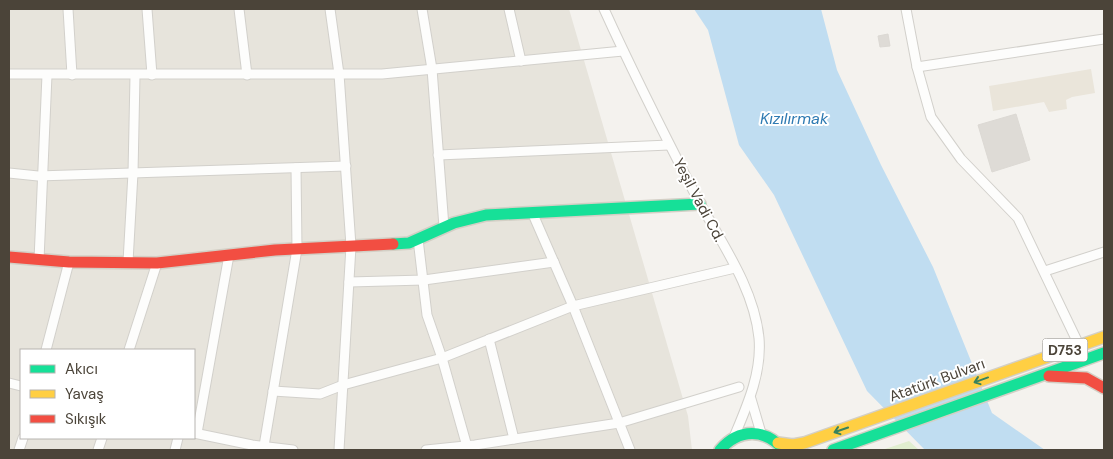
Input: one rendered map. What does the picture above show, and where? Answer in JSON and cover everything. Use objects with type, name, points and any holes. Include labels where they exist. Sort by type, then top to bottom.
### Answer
[{"type":"main road","points":[[9,257],[69,262],[157,263],[297,249],[409,243],[444,227],[486,215],[700,204]]},
{"type":"main road","name":"Atatürk Bulvarı","points":[[761,433],[781,447],[804,443],[1104,337]]},
{"type":"main road","name":"Atatürk Bulvarı","points":[[834,450],[1104,353]]},
{"type":"main road","points":[[1034,378],[1066,375],[1099,382],[1104,388]]},
{"type":"main road","points":[[720,450],[734,437],[747,432],[761,433]]},
{"type":"street","points":[[68,9],[72,75]]},
{"type":"street","points":[[147,9],[152,76]]},
{"type":"street","points":[[239,9],[247,75]]},
{"type":"street","points":[[330,9],[339,74],[351,246],[339,450]]},
{"type":"street","points":[[422,9],[432,69],[444,227]]},
{"type":"street","points":[[509,9],[521,61]]},
{"type":"street","name":"Yeşil Vadi Cd.","points":[[604,9],[669,145],[735,268],[755,315],[759,340],[751,399]]},
{"type":"street","points":[[906,9],[917,67],[931,117],[960,159],[1018,218],[1079,345]]},
{"type":"street","points":[[917,67],[1104,39]]},
{"type":"street","points":[[9,74],[152,76],[382,74],[623,51]]},
{"type":"street","points":[[39,260],[47,75]]},
{"type":"street","points":[[128,262],[133,173],[135,76]]},
{"type":"street","points":[[438,154],[669,145]]},
{"type":"street","points":[[9,173],[43,176],[346,166]]},
{"type":"street","points":[[264,446],[297,249],[296,168]]},
{"type":"street","points":[[532,212],[573,306],[630,450]]},
{"type":"street","points":[[418,239],[427,315],[442,358],[468,448]]},
{"type":"street","points":[[1045,271],[1104,252]]},
{"type":"street","points":[[229,255],[195,433],[251,448],[264,446],[294,450]]},
{"type":"street","points":[[46,349],[69,262]]},
{"type":"street","points":[[349,282],[424,280],[554,262]]},
{"type":"street","points":[[129,349],[157,263]]},
{"type":"street","points":[[273,391],[320,394],[343,385],[442,358],[573,306],[735,268]]},
{"type":"street","points":[[489,339],[514,439]]},
{"type":"street","points":[[426,450],[468,448],[619,423],[740,387]]},
{"type":"street","points":[[751,399],[761,433]]},
{"type":"street","points":[[734,437],[751,399]]},
{"type":"shaded area","points":[[9,9],[569,9],[688,416],[692,450],[9,450]]},
{"type":"shaded area","points":[[1091,69],[1095,93],[1072,97],[1066,100],[1067,109],[1049,112],[1044,102],[993,111],[989,86]]},
{"type":"green space","points":[[909,441],[919,450],[882,450]]},
{"type":"water","name":"Kızılırmak","points":[[694,9],[821,9],[837,70],[881,165],[933,267],[992,413],[1045,450],[925,450],[867,391],[774,195],[739,145],[708,30]]},
{"type":"building","points":[[888,34],[890,46],[880,47],[878,36]]},
{"type":"building","points":[[1016,114],[1030,160],[992,172],[978,125]]},
{"type":"traffic: fast","points":[[393,244],[409,243],[454,223],[486,215],[700,204]]},
{"type":"traffic: fast","points":[[833,450],[1104,353]]},
{"type":"traffic: fast","points":[[720,450],[735,438],[752,433],[769,438],[784,450]]},
{"type":"traffic: slow","points":[[778,443],[793,445],[804,443],[1104,337]]},
{"type":"traffic: jam","points":[[9,257],[69,262],[157,263],[275,250],[393,244]]},
{"type":"traffic: jam","points":[[1049,376],[1086,378],[1104,388]]}]
